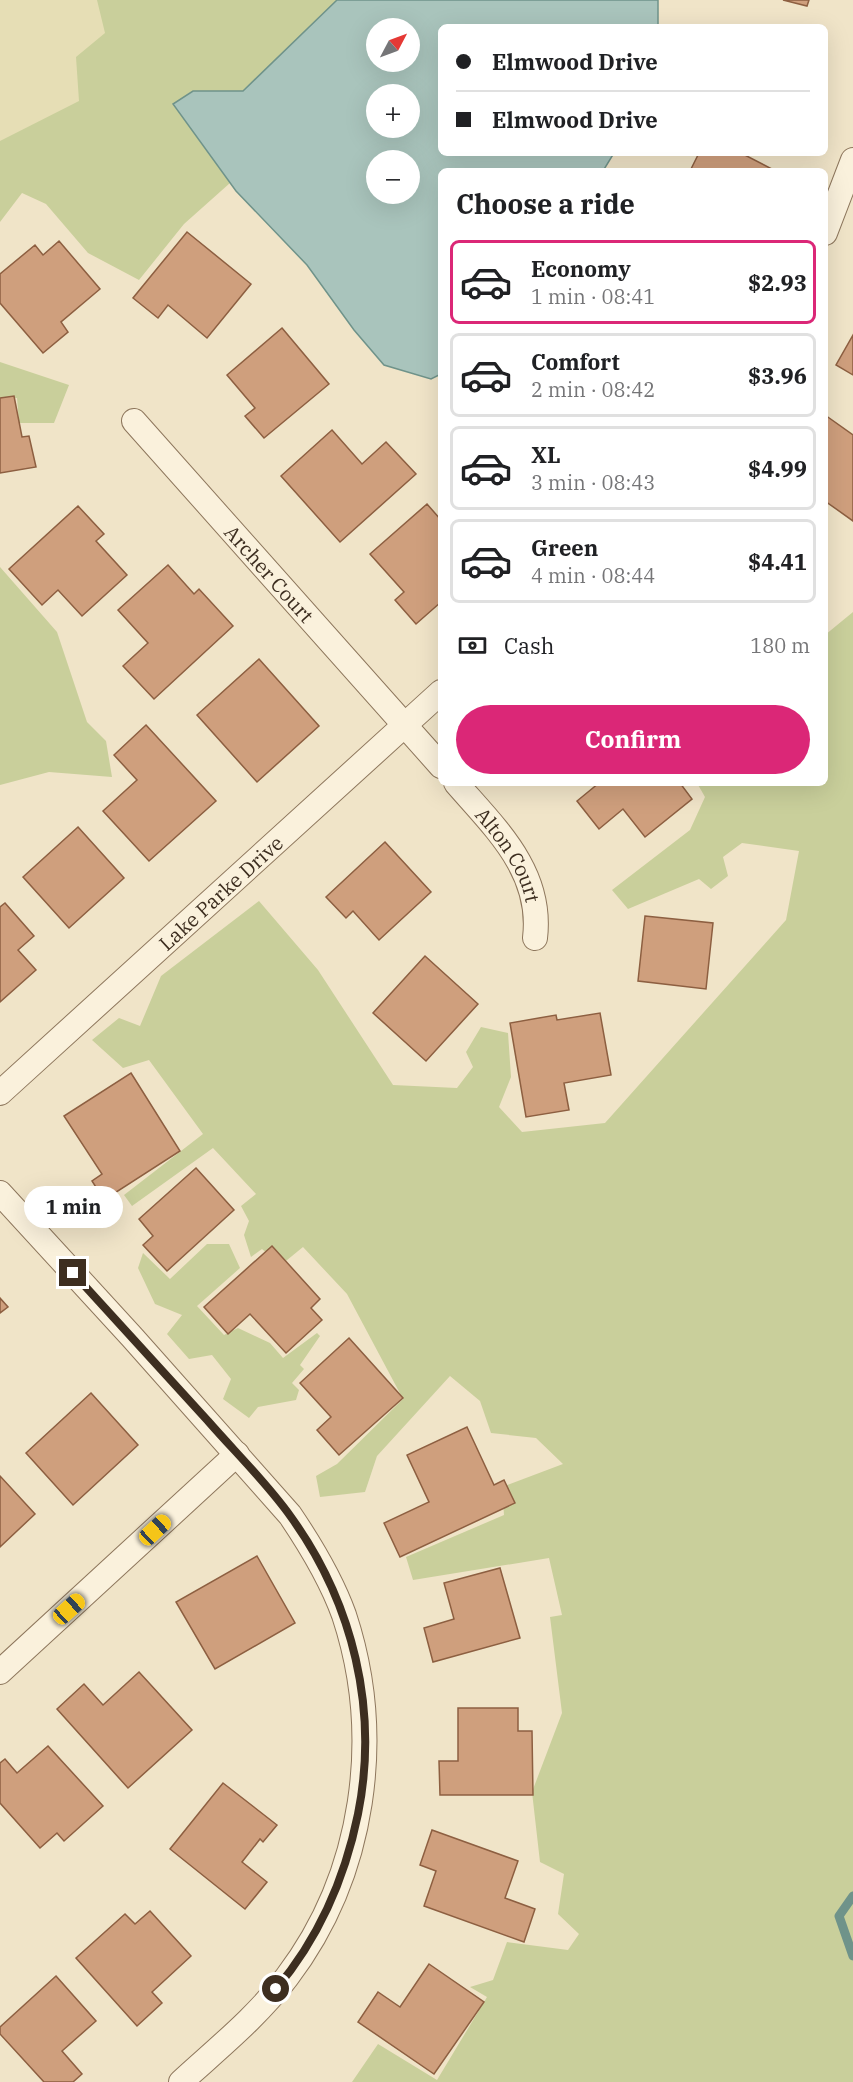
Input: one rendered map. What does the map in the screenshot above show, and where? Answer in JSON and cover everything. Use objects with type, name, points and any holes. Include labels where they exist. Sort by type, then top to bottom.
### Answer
[{"type":"street","points":[[828,225],[853,160]]},
{"type":"street","name":"Archer Court","points":[[134,421],[405,724]]},
{"type":"street","name":"Lake Parke Drive","points":[[0,1094],[438,695]]},
{"type":"street","points":[[405,724],[438,762]]},
{"type":"street","name":"Alton Court","points":[[459,786],[514,850],[525,870],[535,903],[535,938]]},
{"type":"street","points":[[0,1193],[237,1454],[295,1523],[310,1546],[339,1604],[362,1684],[365,1758],[354,1832],[339,1883],[316,1931],[288,1976],[254,2017],[181,2082]]},
{"type":"street","points":[[0,1672],[237,1454]]},
{"type":"shaded area","points":[[0,0],[236,0],[0,203]]},
{"type":"green space","points":[[97,0],[337,0],[243,91],[193,91],[173,104],[230,183],[184,224],[139,280],[88,253],[46,204],[22,193],[0,222],[0,141],[79,101],[76,57],[105,33]]},
{"type":"green space","points":[[0,362],[69,385],[54,423],[19,423],[17,398],[0,399]]},
{"type":"green space","points":[[0,567],[57,632],[87,722],[106,741],[112,777],[49,772],[0,785]]},
{"type":"green space","points":[[853,612],[853,2082],[352,2082],[378,2044],[437,2080],[487,1997],[470,1987],[493,1980],[507,1942],[568,1950],[579,1934],[558,1914],[564,1874],[540,1862],[532,1792],[562,1713],[550,1617],[562,1615],[549,1558],[413,1580],[406,1557],[504,1515],[502,1487],[563,1464],[536,1438],[491,1433],[480,1401],[450,1376],[377,1456],[365,1492],[320,1497],[316,1476],[337,1464],[403,1399],[347,1294],[303,1247],[281,1265],[262,1249],[251,1257],[244,1235],[249,1221],[241,1206],[256,1194],[213,1148],[132,1206],[124,1195],[203,1134],[149,1060],[123,1068],[92,1040],[119,1018],[140,1026],[161,976],[259,901],[318,970],[393,1085],[457,1088],[473,1067],[466,1052],[481,1027],[508,1033],[511,1077],[499,1107],[522,1132],[605,1123],[786,920],[799,851],[742,843],[723,857],[728,876],[711,889],[699,879],[628,909],[612,890],[690,830],[705,797],[699,786],[828,786],[828,633]]},
{"type":"green space","points":[[207,1244],[229,1244],[240,1268],[197,1306],[224,1335],[238,1328],[270,1343],[283,1358],[317,1333],[320,1336],[300,1365],[304,1369],[292,1383],[299,1390],[296,1400],[258,1407],[249,1418],[223,1399],[231,1379],[212,1355],[189,1359],[167,1334],[182,1315],[155,1304],[138,1268],[143,1253],[170,1279]]},
{"type":"water","points":[[337,0],[658,0],[658,24],[438,24],[438,156],[612,156],[605,168],[438,168],[438,376],[431,379],[384,365],[354,330],[307,265],[236,191],[173,104],[193,91],[243,91]]},
{"type":"building","points":[[783,0],[809,0],[807,6]]},
{"type":"building","points":[[698,156],[747,156],[770,168],[692,168]]},
{"type":"building","points":[[187,232],[251,284],[207,338],[168,305],[158,318],[133,298]]},
{"type":"building","points":[[59,241],[100,289],[61,322],[68,332],[43,353],[0,303],[0,274],[35,245],[43,255]]},
{"type":"building","points":[[282,328],[329,384],[264,438],[245,416],[255,408],[227,375]]},
{"type":"building","points":[[853,335],[853,375],[836,365]]},
{"type":"building","points":[[14,396],[22,437],[29,436],[36,467],[0,473],[0,398]]},
{"type":"building","points":[[828,417],[853,435],[853,521],[828,503]]},
{"type":"building","points":[[332,430],[362,464],[386,442],[416,474],[340,542],[281,476]]},
{"type":"building","points":[[427,504],[438,517],[438,605],[416,624],[395,600],[404,592],[370,554]]},
{"type":"building","points":[[78,506],[104,534],[96,541],[127,575],[82,616],[58,590],[42,605],[9,569]]},
{"type":"building","points":[[168,565],[194,594],[199,589],[233,626],[154,699],[123,666],[148,643],[118,610]]},
{"type":"building","points":[[259,659],[319,726],[257,782],[197,715]]},
{"type":"building","points":[[146,725],[216,801],[149,861],[103,811],[137,780],[114,755]]},
{"type":"building","points":[[595,786],[682,786],[692,799],[645,837],[623,809],[599,829],[577,801]]},
{"type":"building","points":[[78,827],[124,878],[69,928],[23,877]]},
{"type":"building","points":[[385,842],[431,892],[379,940],[353,911],[346,918],[326,897]]},
{"type":"building","points":[[5,903],[34,936],[18,950],[36,970],[0,1002],[0,907]]},
{"type":"building","points":[[645,916],[713,923],[706,989],[638,981]]},
{"type":"building","points":[[425,956],[478,1004],[426,1061],[373,1013]]},
{"type":"building","points":[[600,1013],[611,1075],[564,1083],[569,1110],[526,1117],[510,1023],[556,1015],[557,1020]]},
{"type":"building","points":[[131,1073],[180,1151],[104,1200],[92,1181],[102,1174],[64,1116]]},
{"type":"building","points":[[196,1168],[234,1210],[167,1271],[143,1245],[153,1236],[139,1219]]},
{"type":"building","points":[[272,1246],[320,1299],[311,1308],[322,1320],[286,1353],[250,1314],[228,1334],[204,1307]]},
{"type":"building","points":[[0,1298],[8,1307],[0,1313]]},
{"type":"building","points":[[349,1338],[403,1398],[339,1455],[317,1430],[331,1417],[300,1383]]},
{"type":"building","points":[[91,1393],[138,1445],[73,1505],[26,1453]]},
{"type":"building","points":[[467,1427],[494,1485],[504,1480],[515,1503],[400,1557],[384,1523],[429,1502],[407,1455]]},
{"type":"building","points":[[0,1476],[35,1514],[0,1547]]},
{"type":"building","points":[[257,1556],[295,1623],[215,1669],[176,1602]]},
{"type":"building","points":[[500,1568],[520,1638],[433,1662],[424,1628],[454,1619],[444,1583]]},
{"type":"building","points":[[139,1672],[192,1730],[128,1788],[57,1709],[84,1684],[103,1705]]},
{"type":"building","points":[[458,1708],[518,1708],[518,1731],[532,1731],[533,1795],[440,1795],[439,1761],[458,1761]]},
{"type":"building","points":[[48,1746],[103,1806],[64,1841],[57,1833],[40,1848],[0,1803],[0,1763],[5,1759],[17,1773]]},
{"type":"building","points":[[223,1783],[277,1825],[263,1842],[260,1839],[242,1862],[267,1882],[245,1909],[170,1849]]},
{"type":"building","points":[[432,1830],[518,1861],[505,1898],[535,1909],[524,1942],[424,1906],[436,1871],[420,1865]]},
{"type":"building","points":[[150,1911],[191,1956],[152,1992],[162,2003],[137,2026],[76,1958],[125,1914],[135,1924]]},
{"type":"building","points":[[429,1964],[484,2002],[434,2074],[358,2022],[378,1992],[400,2007]]},
{"type":"building","points":[[56,1976],[96,2021],[62,2051],[82,2074],[73,2082],[44,2082],[0,2034],[0,2027]]},
{"type":"waterway","points":[[853,1896],[839,1916],[853,1956]]},
{"type":"route","points":[[73,1273],[290,1515],[328,1578],[343,1612],[354,1648],[362,1684],[365,1758],[362,1796],[354,1832],[339,1883],[316,1931],[288,1976],[276,1989]]}]
